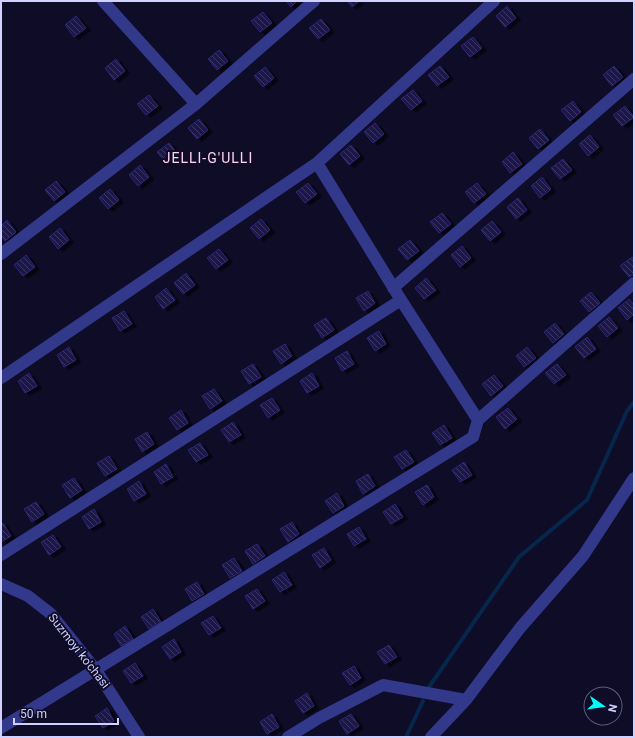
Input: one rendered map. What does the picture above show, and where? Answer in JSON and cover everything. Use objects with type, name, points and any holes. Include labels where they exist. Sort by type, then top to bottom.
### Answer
[{"type":"street","points":[[104,1],[196,104]]},
{"type":"street","points":[[1,254],[196,104],[314,1]]},
{"type":"street","points":[[1,378],[317,163],[494,1]]},
{"type":"street","points":[[393,288],[634,79]]},
{"type":"street","points":[[317,163],[393,288],[478,420]]},
{"type":"street","points":[[1,728],[473,437],[478,420],[634,283]]},
{"type":"street","points":[[1,556],[401,300]]},
{"type":"street","points":[[431,737],[466,700],[520,628],[583,556],[634,478]]},
{"type":"street","name":"Suzmoyi ko'chasi","points":[[1,584],[28,596],[51,614],[96,670],[139,737]]},
{"type":"street","points":[[288,737],[320,718],[383,685],[466,700]]},
{"type":"building","points":[[286,1],[297,1],[291,7]]},
{"type":"building","points":[[347,1],[359,1],[352,7]]},
{"type":"building","points":[[507,6],[516,18],[505,27],[496,16]]},
{"type":"building","points":[[263,12],[272,23],[260,32],[251,21]]},
{"type":"building","points":[[76,16],[86,28],[74,37],[65,25]]},
{"type":"building","points":[[321,19],[330,30],[318,39],[309,28]]},
{"type":"building","points":[[473,37],[482,48],[470,57],[461,46]]},
{"type":"building","points":[[219,50],[228,61],[217,70],[208,59]]},
{"type":"building","points":[[116,59],[125,71],[114,80],[105,68]]},
{"type":"building","points":[[440,66],[449,77],[437,86],[428,75]]},
{"type":"building","points":[[614,66],[623,77],[612,86],[603,75]]},
{"type":"building","points":[[265,67],[274,78],[263,87],[254,76]]},
{"type":"building","points":[[413,90],[422,101],[411,110],[401,99]]},
{"type":"building","points":[[149,95],[158,106],[146,115],[137,104]]},
{"type":"building","points":[[573,101],[581,112],[570,121],[561,110]]},
{"type":"building","points":[[625,106],[634,117],[622,126],[613,115]]},
{"type":"building","points":[[199,119],[208,130],[197,139],[188,128]]},
{"type":"building","points":[[375,123],[384,134],[373,143],[364,132]]},
{"type":"building","points":[[540,129],[549,140],[538,149],[529,138]]},
{"type":"building","points":[[590,135],[599,147],[588,156],[579,144]]},
{"type":"building","points":[[169,143],[178,154],[166,163],[157,152]]},
{"type":"building","points":[[351,145],[360,156],[349,165],[340,154]]},
{"type":"building","points":[[513,152],[522,164],[510,173],[502,162]]},
{"type":"building","points":[[563,159],[572,170],[560,179],[551,168]]},
{"type":"building","points":[[140,165],[149,177],[138,186],[129,175]]},
{"type":"building","points":[[542,177],[551,189],[540,198],[531,186]]},
{"type":"building","points":[[56,181],[65,192],[54,201],[45,190]]},
{"type":"building","points":[[308,183],[317,194],[305,203],[296,192]]},
{"type":"building","points":[[477,183],[486,194],[474,203],[465,192]]},
{"type":"building","points":[[110,189],[119,200],[108,209],[99,198]]},
{"type":"building","points":[[518,198],[527,210],[516,219],[507,207]]},
{"type":"building","points":[[442,213],[451,224],[439,233],[430,222]]},
{"type":"building","points":[[261,219],[270,230],[259,239],[250,228]]},
{"type":"building","points":[[7,220],[16,232],[5,241],[1,236],[1,226]]},
{"type":"building","points":[[492,221],[501,232],[490,241],[481,230]]},
{"type":"building","points":[[60,228],[69,240],[58,249],[49,237]]},
{"type":"building","points":[[410,240],[419,251],[407,260],[398,249]]},
{"type":"building","points":[[462,246],[471,258],[460,267],[451,255]]},
{"type":"building","points":[[219,249],[228,260],[216,269],[207,258]]},
{"type":"building","points":[[26,255],[35,267],[23,276],[14,265]]},
{"type":"building","points":[[632,257],[634,260],[634,274],[629,277],[620,266]]},
{"type":"building","points":[[186,273],[195,285],[183,294],[174,283]]},
{"type":"building","points":[[426,278],[436,290],[424,299],[415,288]]},
{"type":"building","points":[[166,288],[175,300],[163,309],[155,297]]},
{"type":"building","points":[[368,291],[375,303],[364,311],[356,298]]},
{"type":"building","points":[[591,292],[600,303],[589,312],[580,301]]},
{"type":"building","points":[[629,299],[634,305],[634,314],[627,320],[618,308]]},
{"type":"building","points":[[124,311],[132,324],[120,331],[112,318]]},
{"type":"building","points":[[609,317],[618,328],[607,337],[598,326]]},
{"type":"building","points":[[326,318],[334,330],[322,338],[314,325]]},
{"type":"building","points":[[555,323],[564,334],[553,343],[544,332]]},
{"type":"building","points":[[379,331],[386,344],[375,351],[367,338]]},
{"type":"building","points":[[587,337],[596,349],[584,358],[575,347]]},
{"type":"building","points":[[285,344],[292,356],[281,364],[273,351]]},
{"type":"building","points":[[69,347],[76,360],[64,367],[57,355]]},
{"type":"building","points":[[527,347],[536,358],[524,367],[516,356]]},
{"type":"building","points":[[347,351],[354,364],[342,371],[335,358]]},
{"type":"building","points":[[253,364],[261,377],[249,384],[241,371]]},
{"type":"building","points":[[557,364],[566,375],[554,384],[545,373]]},
{"type":"building","points":[[29,373],[37,386],[25,393],[18,381]]},
{"type":"building","points":[[312,373],[319,386],[307,393],[300,381]]},
{"type":"building","points":[[494,375],[503,386],[491,396],[482,384]]},
{"type":"building","points":[[214,389],[222,401],[210,409],[202,396]]},
{"type":"building","points":[[272,398],[280,410],[268,418],[260,405]]},
{"type":"building","points":[[508,408],[517,419],[505,429],[496,417]]},
{"type":"building","points":[[181,410],[188,423],[177,430],[169,418]]},
{"type":"building","points":[[233,422],[241,435],[229,442],[221,430]]},
{"type":"building","points":[[444,425],[452,438],[440,445],[432,433]]},
{"type":"building","points":[[147,432],[154,444],[142,452],[135,439]]},
{"type":"building","points":[[200,443],[208,455],[196,462],[188,450]]},
{"type":"building","points":[[406,450],[414,462],[402,469],[394,457]]},
{"type":"building","points":[[109,456],[117,469],[105,476],[97,463]]},
{"type":"building","points":[[464,462],[472,475],[460,482],[452,470]]},
{"type":"building","points":[[166,464],[173,477],[161,484],[154,472]]},
{"type":"building","points":[[368,474],[375,486],[363,494],[356,481]]},
{"type":"building","points":[[74,478],[82,490],[70,498],[62,485]]},
{"type":"building","points":[[139,481],[146,494],[134,501],[127,489]]},
{"type":"building","points":[[427,485],[434,497],[423,505],[415,492]]},
{"type":"building","points":[[337,493],[344,506],[333,513],[325,501]]},
{"type":"building","points":[[36,502],[44,514],[32,522],[24,509]]},
{"type":"building","points":[[395,504],[403,517],[391,524],[383,512]]},
{"type":"building","points":[[94,509],[101,522],[89,529],[82,517]]},
{"type":"building","points":[[292,522],[299,534],[288,542],[280,529]]},
{"type":"building","points":[[3,523],[11,536],[1,542],[1,524]]},
{"type":"building","points":[[359,527],[366,539],[354,546],[347,534]]},
{"type":"building","points":[[53,535],[61,547],[49,555],[41,542]]},
{"type":"building","points":[[257,544],[265,556],[253,564],[245,551]]},
{"type":"building","points":[[324,548],[331,560],[320,568],[312,555]]},
{"type":"building","points":[[234,558],[242,571],[230,578],[222,565]]},
{"type":"building","points":[[284,572],[292,585],[280,592],[272,580]]},
{"type":"building","points":[[197,582],[204,594],[192,601],[185,589]]},
{"type":"building","points":[[257,589],[265,601],[253,609],[245,596]]},
{"type":"building","points":[[153,609],[161,622],[149,629],[141,617]]},
{"type":"building","points":[[213,616],[221,628],[209,635],[201,623]]},
{"type":"building","points":[[125,626],[133,639],[121,646],[114,634]]},
{"type":"building","points":[[174,639],[181,652],[170,659],[162,647]]},
{"type":"building","points":[[389,645],[397,657],[385,664],[377,652]]},
{"type":"building","points":[[135,663],[143,676],[131,683],[123,671]]},
{"type":"building","points":[[354,666],[361,678],[350,685],[342,673]]},
{"type":"building","points":[[307,693],[314,706],[303,713],[295,701]]},
{"type":"building","points":[[107,708],[114,721],[103,728],[95,716]]},
{"type":"building","points":[[272,714],[279,727],[267,734],[260,722]]},
{"type":"building","points":[[351,714],[359,726],[347,734],[339,721]]},
{"type":"waterway","points":[[429,687],[519,557],[587,500],[627,411],[634,402]]},
{"type":"waterway","points":[[406,737],[423,701]]},
{"type":"district","name":"JELLI-G'ULLI","points":[[208,158]]}]
